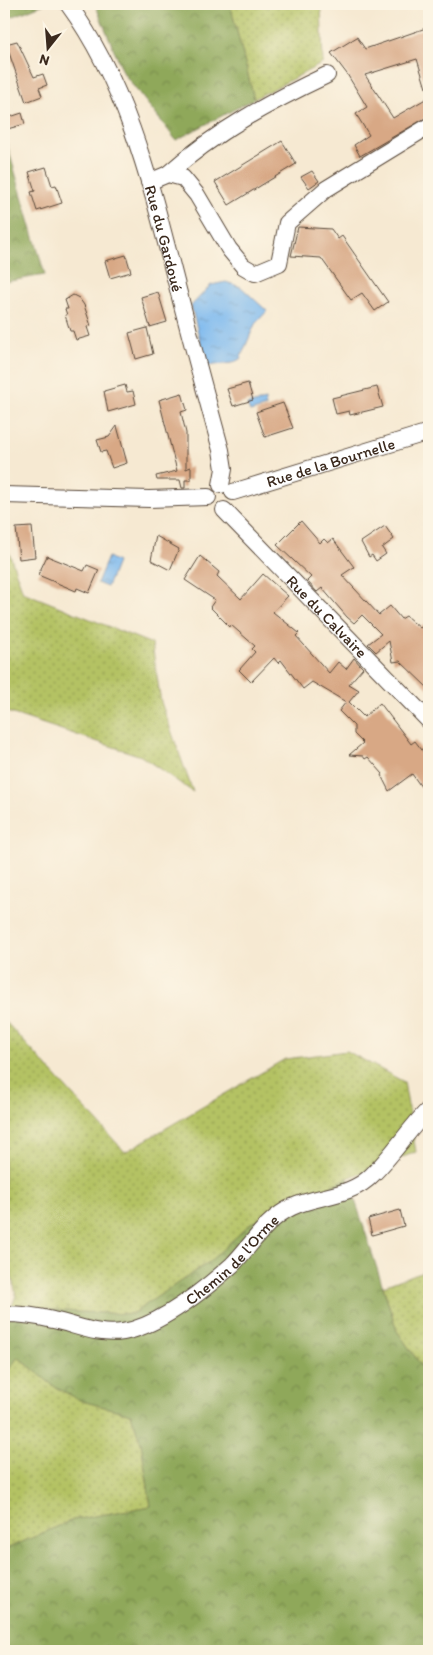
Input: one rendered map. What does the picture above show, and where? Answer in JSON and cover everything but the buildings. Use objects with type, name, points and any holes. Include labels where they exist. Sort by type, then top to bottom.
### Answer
[{"type":"street","name":"Rue du Gardoué","points":[[68,4],[88,31],[104,61],[127,114],[149,182],[221,450],[227,488]]},
{"type":"street","points":[[149,182],[168,174],[192,152],[290,92],[328,75]]},
{"type":"street","points":[[168,174],[183,178],[197,195],[229,249],[243,266],[255,273],[279,263],[287,223],[326,189],[429,126]]},
{"type":"street","name":"Rue de la Bournelle","points":[[227,488],[261,485],[429,432]]},
{"type":"street","points":[[214,487],[227,488],[233,503],[224,510],[213,508],[208,497],[214,487]]},
{"type":"street","points":[[4,495],[149,499],[208,497]]},
{"type":"street","name":"Rue du Calvaire","points":[[224,510],[429,721]]},
{"type":"street","name":"Chemin de l'Orme","points":[[4,1314],[52,1319],[108,1334],[126,1332],[156,1320],[188,1299],[232,1264],[260,1232],[291,1208],[342,1193],[372,1177],[411,1127],[429,1109]]},
{"type":"green space","points":[[4,4],[44,4],[4,20]]},
{"type":"green space","points":[[95,4],[230,4],[254,99],[176,140],[124,74]]},
{"type":"green space","points":[[230,4],[321,4],[323,63],[254,99]]},
{"type":"green space","points":[[6,141],[45,275],[4,282],[4,142]]},
{"type":"green space","points":[[4,538],[23,592],[152,644],[161,702],[193,792],[141,756],[4,711]]},
{"type":"green space","points":[[6,1022],[125,1152],[285,1059],[347,1051],[404,1082],[416,1152],[348,1178],[250,1224],[209,1262],[132,1314],[77,1312],[12,1306],[16,1295],[4,1243],[4,1072]]},
{"type":"green space","points":[[348,1178],[397,1331],[422,1367],[429,1385],[429,1651],[4,1651],[4,1550],[73,1520],[151,1506],[141,1443],[131,1414],[82,1401],[55,1387],[18,1357],[4,1376],[4,1305],[77,1312],[132,1314],[209,1262],[250,1224]]},
{"type":"green space","points":[[429,1269],[429,1385],[422,1367],[397,1331],[383,1286]]},
{"type":"green space","points":[[18,1357],[55,1387],[82,1401],[131,1414],[141,1443],[151,1506],[73,1520],[4,1550],[4,1376]]},
{"type":"water","points":[[226,282],[241,287],[267,311],[255,324],[240,359],[232,363],[207,366],[191,306],[211,285]]},
{"type":"water","points":[[265,400],[266,407],[250,412],[247,405]]},
{"type":"water","points":[[108,557],[117,562],[107,587],[97,583]]}]
